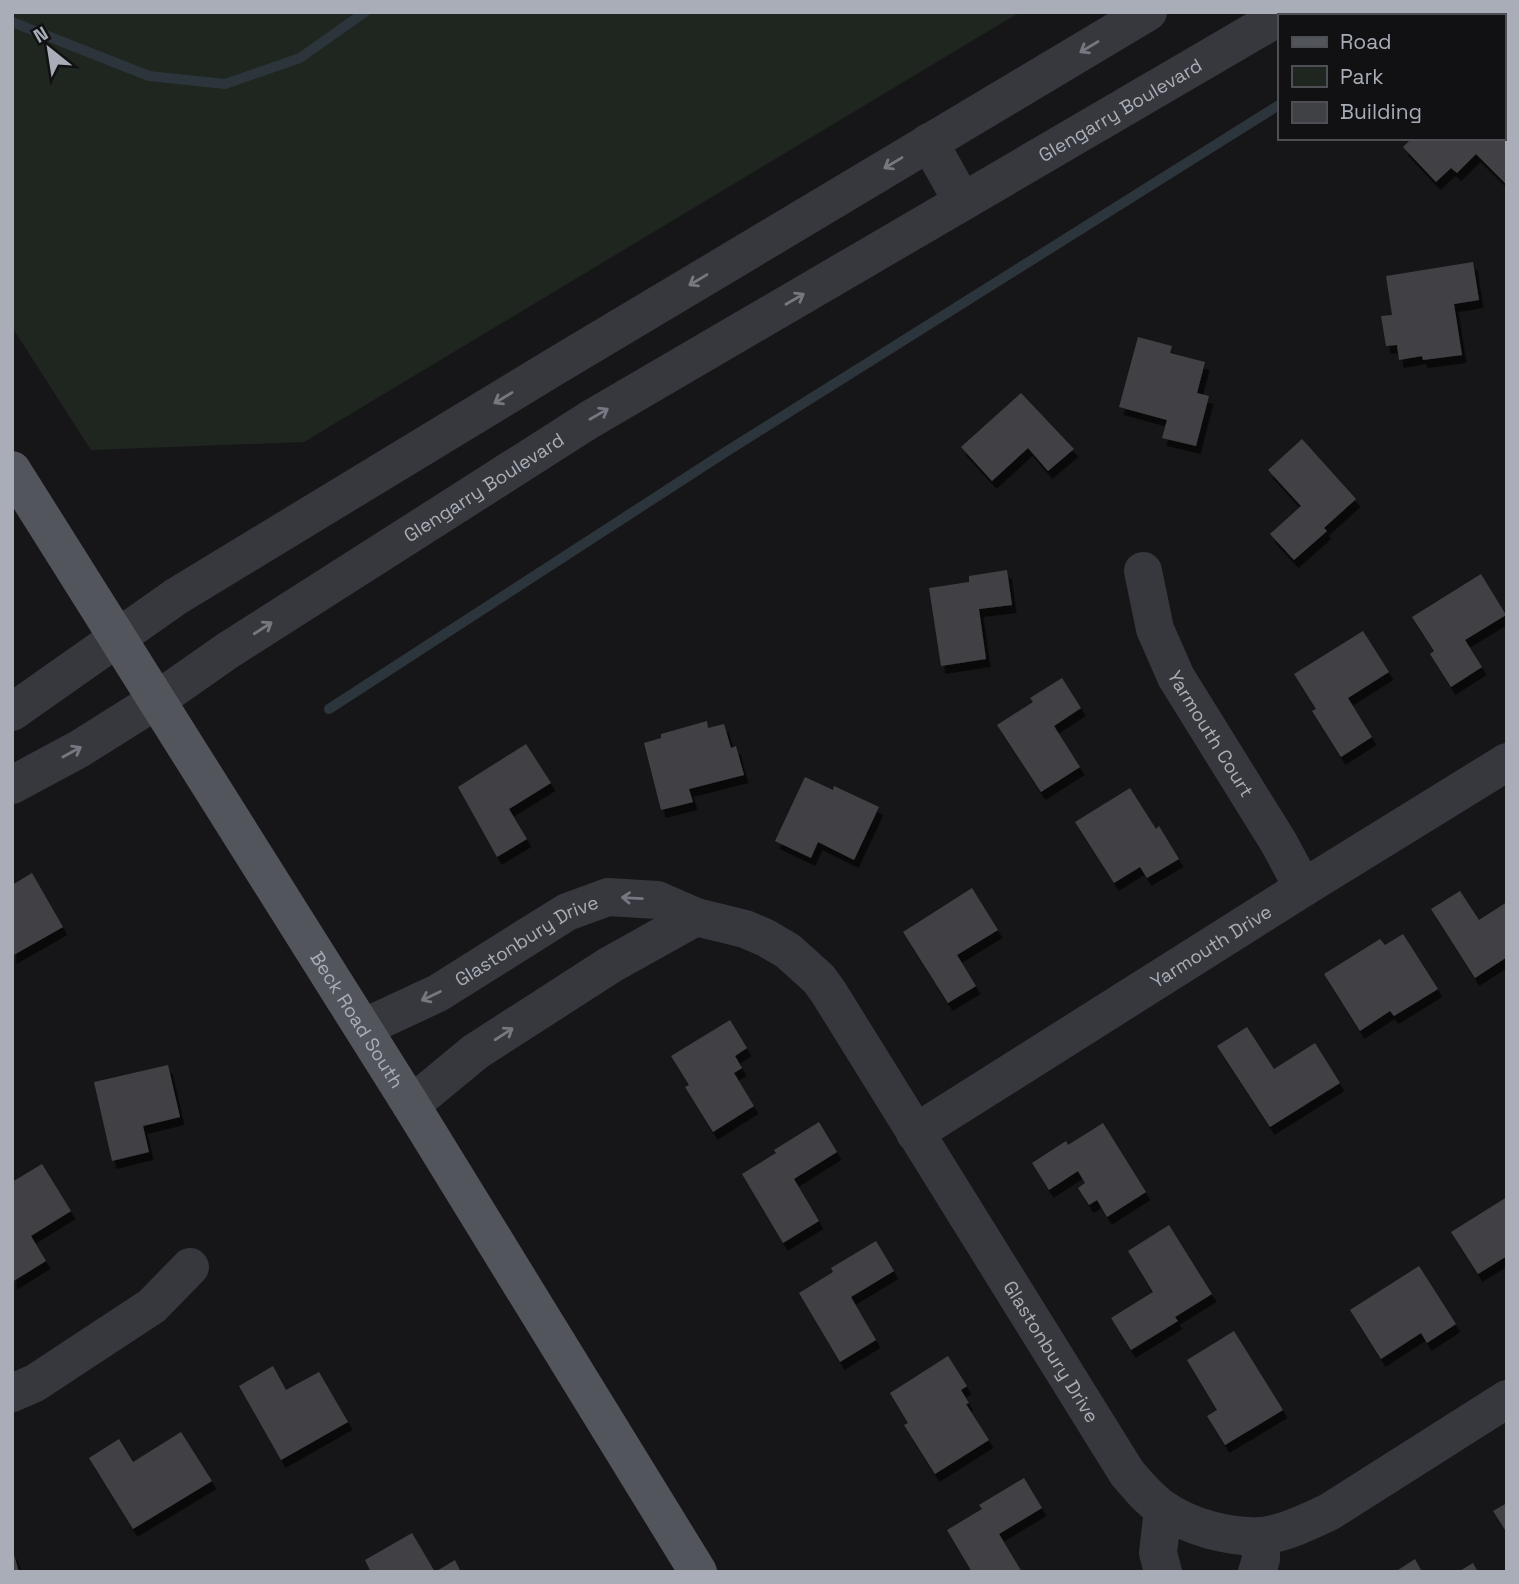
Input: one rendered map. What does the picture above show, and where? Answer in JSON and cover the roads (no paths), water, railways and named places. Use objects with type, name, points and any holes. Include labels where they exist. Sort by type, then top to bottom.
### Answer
[{"type":"main road","name":"Beck Road South","points":[[12,470],[411,1105],[698,1572]]},
{"type":"street","points":[[12,712],[117,636],[201,581],[1148,12]]},
{"type":"street","name":"Glengarry Boulevard","points":[[12,785],[79,749],[157,700],[239,643],[589,420],[1278,19]]},
{"type":"street","points":[[929,142],[962,201]]},
{"type":"street","name":"Yarmouth Court","points":[[1143,571],[1155,629],[1176,677],[1279,843],[1303,888]]},
{"type":"street","name":"Yarmouth Drive","points":[[915,1133],[1507,762]]},
{"type":"street","name":"Glastonbury Drive","points":[[363,1028],[438,993],[567,912],[608,897],[657,900],[696,917],[745,929],[766,938],[788,951],[818,979],[1128,1473],[1163,1509],[1186,1522],[1238,1535],[1259,1554],[1507,1399]]},
{"type":"street","points":[[411,1105],[475,1052],[610,965],[696,917]]},
{"type":"street","points":[[12,1393],[35,1383],[152,1306],[190,1266]]},
{"type":"street","points":[[1163,1509],[1158,1553],[1163,1572]]},
{"type":"waterway","points":[[12,22],[149,76],[225,84],[300,58],[365,12]]},
{"type":"waterway","points":[[329,709],[724,453],[1278,106]]}]
